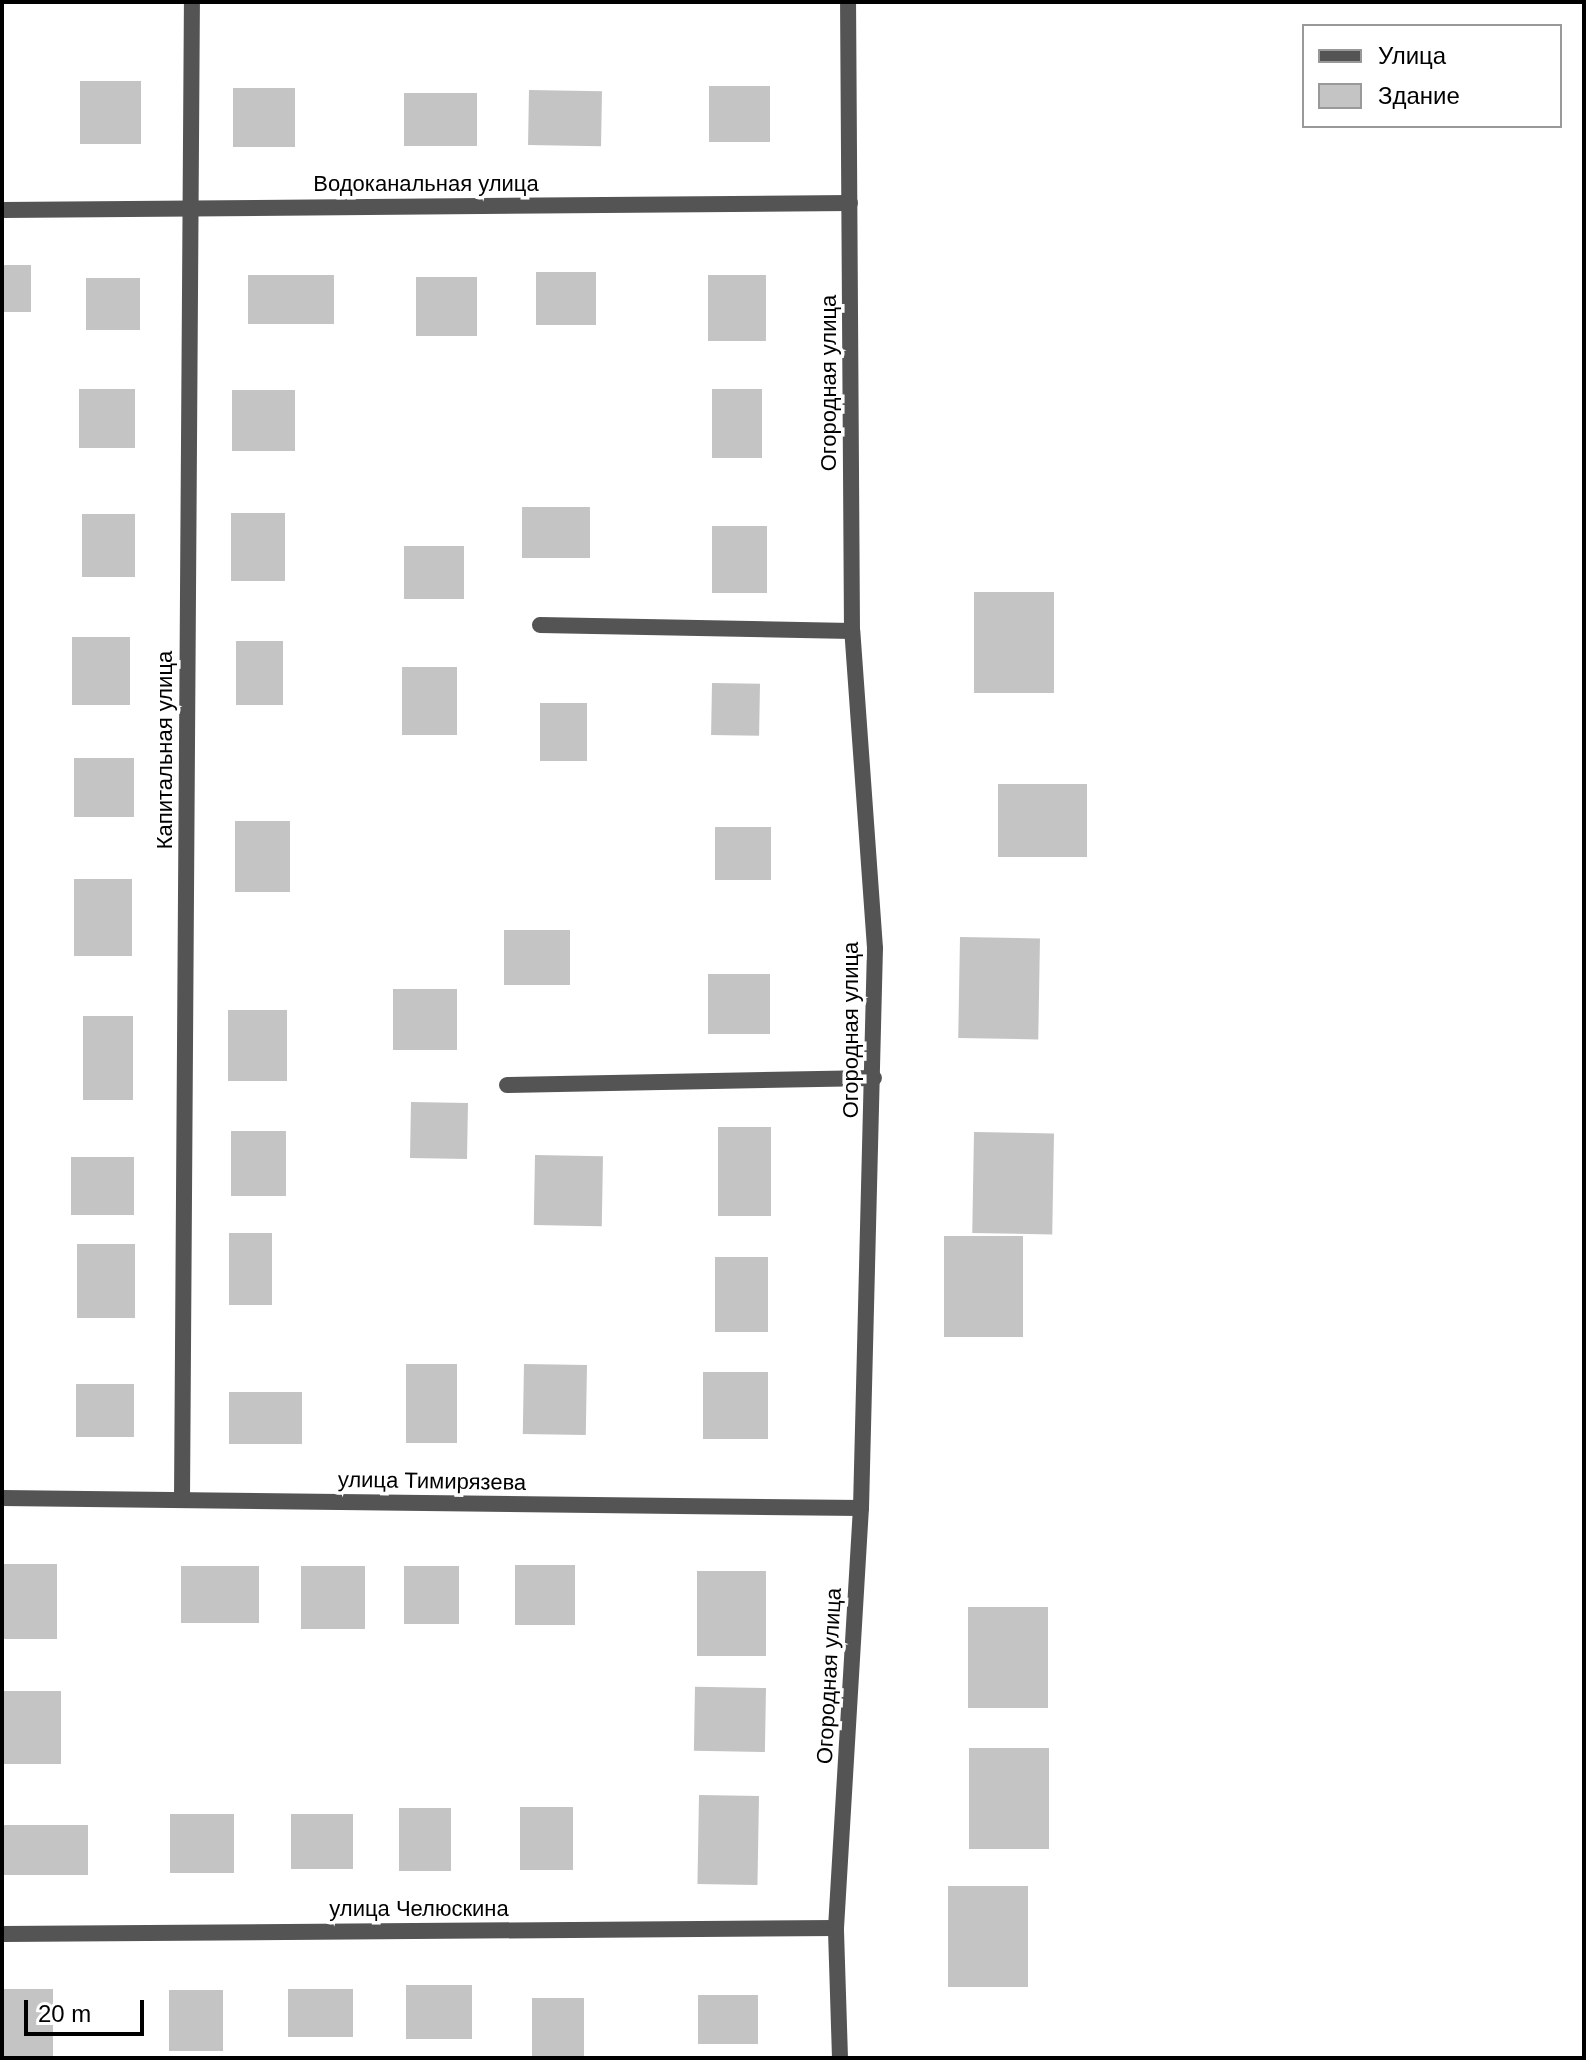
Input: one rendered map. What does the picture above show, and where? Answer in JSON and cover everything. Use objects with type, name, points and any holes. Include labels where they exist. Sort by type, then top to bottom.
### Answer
[{"type":"street","name":"Капитальная улица","points":[[182,1498],[192,2]]},
{"type":"street","name":"Огородная улица","points":[[840,2058],[836,1928],[861,1508],[875,948],[852,631],[848,2]]},
{"type":"street","name":"Водоканальная улица","points":[[2,210],[850,203]]},
{"type":"street","points":[[540,625],[852,631]]},
{"type":"street","points":[[507,1085],[874,1078]]},
{"type":"street","name":"улица Тимирязева","points":[[2,1498],[861,1508]]},
{"type":"street","name":"улица Челюскина","points":[[2,1934],[836,1928]]},
{"type":"building","points":[[80,81],[141,81],[141,144],[80,144]]},
{"type":"building","points":[[709,86],[770,86],[770,142],[709,142]]},
{"type":"building","points":[[233,88],[295,88],[295,147],[233,147]]},
{"type":"building","points":[[529,90],[602,91],[601,146],[528,145]]},
{"type":"building","points":[[404,93],[477,93],[477,146],[404,146]]},
{"type":"building","points":[[2,265],[31,265],[31,312],[2,312]]},
{"type":"building","points":[[536,272],[596,272],[596,325],[536,325]]},
{"type":"building","points":[[248,275],[334,275],[334,324],[248,324]]},
{"type":"building","points":[[708,275],[766,275],[766,341],[708,341]]},
{"type":"building","points":[[416,277],[477,277],[477,336],[416,336]]},
{"type":"building","points":[[86,278],[140,278],[140,330],[86,330]]},
{"type":"building","points":[[79,389],[135,389],[135,448],[79,448]]},
{"type":"building","points":[[712,389],[762,389],[762,458],[712,458]]},
{"type":"building","points":[[232,390],[295,390],[295,451],[232,451]]},
{"type":"building","points":[[522,507],[590,507],[590,558],[522,558]]},
{"type":"building","points":[[231,513],[285,513],[285,581],[231,581]]},
{"type":"building","points":[[82,514],[135,514],[135,577],[82,577]]},
{"type":"building","points":[[712,526],[767,526],[767,593],[712,593]]},
{"type":"building","points":[[404,546],[464,546],[464,599],[404,599]]},
{"type":"building","points":[[974,592],[1054,592],[1054,693],[974,693]]},
{"type":"building","points":[[72,637],[130,637],[130,705],[72,705]]},
{"type":"building","points":[[236,641],[283,641],[283,705],[236,705]]},
{"type":"building","points":[[402,667],[457,667],[457,735],[402,735]]},
{"type":"building","points":[[712,683],[760,684],[759,736],[711,735]]},
{"type":"building","points":[[540,703],[587,703],[587,761],[540,761]]},
{"type":"building","points":[[74,758],[134,758],[134,817],[74,817]]},
{"type":"building","points":[[998,784],[1087,784],[1087,857],[998,857]]},
{"type":"building","points":[[235,821],[290,821],[290,892],[235,892]]},
{"type":"building","points":[[715,827],[771,827],[771,880],[715,880]]},
{"type":"building","points":[[74,879],[132,879],[132,956],[74,956]]},
{"type":"building","points":[[504,930],[570,930],[570,985],[504,985]]},
{"type":"building","points":[[960,937],[1040,938],[1038,1039],[958,1038]]},
{"type":"building","points":[[708,974],[770,974],[770,1034],[708,1034]]},
{"type":"building","points":[[393,989],[457,989],[457,1050],[393,1050]]},
{"type":"building","points":[[228,1010],[287,1010],[287,1081],[228,1081]]},
{"type":"building","points":[[83,1016],[133,1016],[133,1100],[83,1100]]},
{"type":"building","points":[[411,1102],[468,1103],[467,1159],[410,1158]]},
{"type":"building","points":[[718,1127],[771,1127],[771,1216],[718,1216]]},
{"type":"building","points":[[231,1131],[286,1131],[286,1196],[231,1196]]},
{"type":"building","points":[[974,1132],[1054,1133],[1052,1234],[972,1233]]},
{"type":"building","points":[[535,1155],[603,1156],[602,1226],[534,1225]]},
{"type":"building","points":[[71,1157],[134,1157],[134,1215],[71,1215]]},
{"type":"building","points":[[229,1233],[272,1233],[272,1305],[229,1305]]},
{"type":"building","points":[[944,1236],[1023,1236],[1023,1337],[944,1337]]},
{"type":"building","points":[[77,1244],[135,1244],[135,1318],[77,1318]]},
{"type":"building","points":[[715,1257],[768,1257],[768,1332],[715,1332]]},
{"type":"building","points":[[406,1364],[457,1364],[457,1443],[406,1443]]},
{"type":"building","points":[[524,1364],[587,1365],[586,1435],[523,1434]]},
{"type":"building","points":[[703,1372],[768,1372],[768,1439],[703,1439]]},
{"type":"building","points":[[76,1384],[134,1384],[134,1437],[76,1437]]},
{"type":"building","points":[[229,1392],[302,1392],[302,1444],[229,1444]]},
{"type":"building","points":[[4,1564],[57,1564],[57,1639],[4,1639]]},
{"type":"building","points":[[515,1565],[575,1565],[575,1625],[515,1625]]},
{"type":"building","points":[[181,1566],[259,1566],[259,1623],[181,1623]]},
{"type":"building","points":[[301,1566],[365,1566],[365,1629],[301,1629]]},
{"type":"building","points":[[404,1566],[459,1566],[459,1624],[404,1624]]},
{"type":"building","points":[[697,1571],[766,1571],[766,1656],[697,1656]]},
{"type":"building","points":[[968,1607],[1048,1607],[1048,1708],[968,1708]]},
{"type":"building","points":[[695,1687],[766,1688],[765,1752],[694,1751]]},
{"type":"building","points":[[2,1691],[61,1691],[61,1764],[2,1764]]},
{"type":"building","points":[[969,1748],[1049,1748],[1049,1849],[969,1849]]},
{"type":"building","points":[[699,1795],[759,1796],[757,1885],[697,1884]]},
{"type":"building","points":[[520,1807],[573,1807],[573,1870],[520,1870]]},
{"type":"building","points":[[399,1808],[451,1808],[451,1871],[399,1871]]},
{"type":"building","points":[[170,1814],[234,1814],[234,1873],[170,1873]]},
{"type":"building","points":[[291,1814],[353,1814],[353,1869],[291,1869]]},
{"type":"building","points":[[2,1825],[88,1825],[88,1875],[2,1875]]},
{"type":"building","points":[[948,1886],[1028,1886],[1028,1987],[948,1987]]},
{"type":"building","points":[[406,1985],[472,1985],[472,2039],[406,2039]]},
{"type":"building","points":[[2,1989],[53,1989],[53,2058],[2,2058]]},
{"type":"building","points":[[288,1989],[353,1989],[353,2037],[288,2037]]},
{"type":"building","points":[[169,1990],[223,1990],[223,2051],[169,2051]]},
{"type":"building","points":[[698,1995],[758,1995],[758,2044],[698,2044]]},
{"type":"building","points":[[532,1998],[584,1998],[584,2058],[532,2058]]}]
